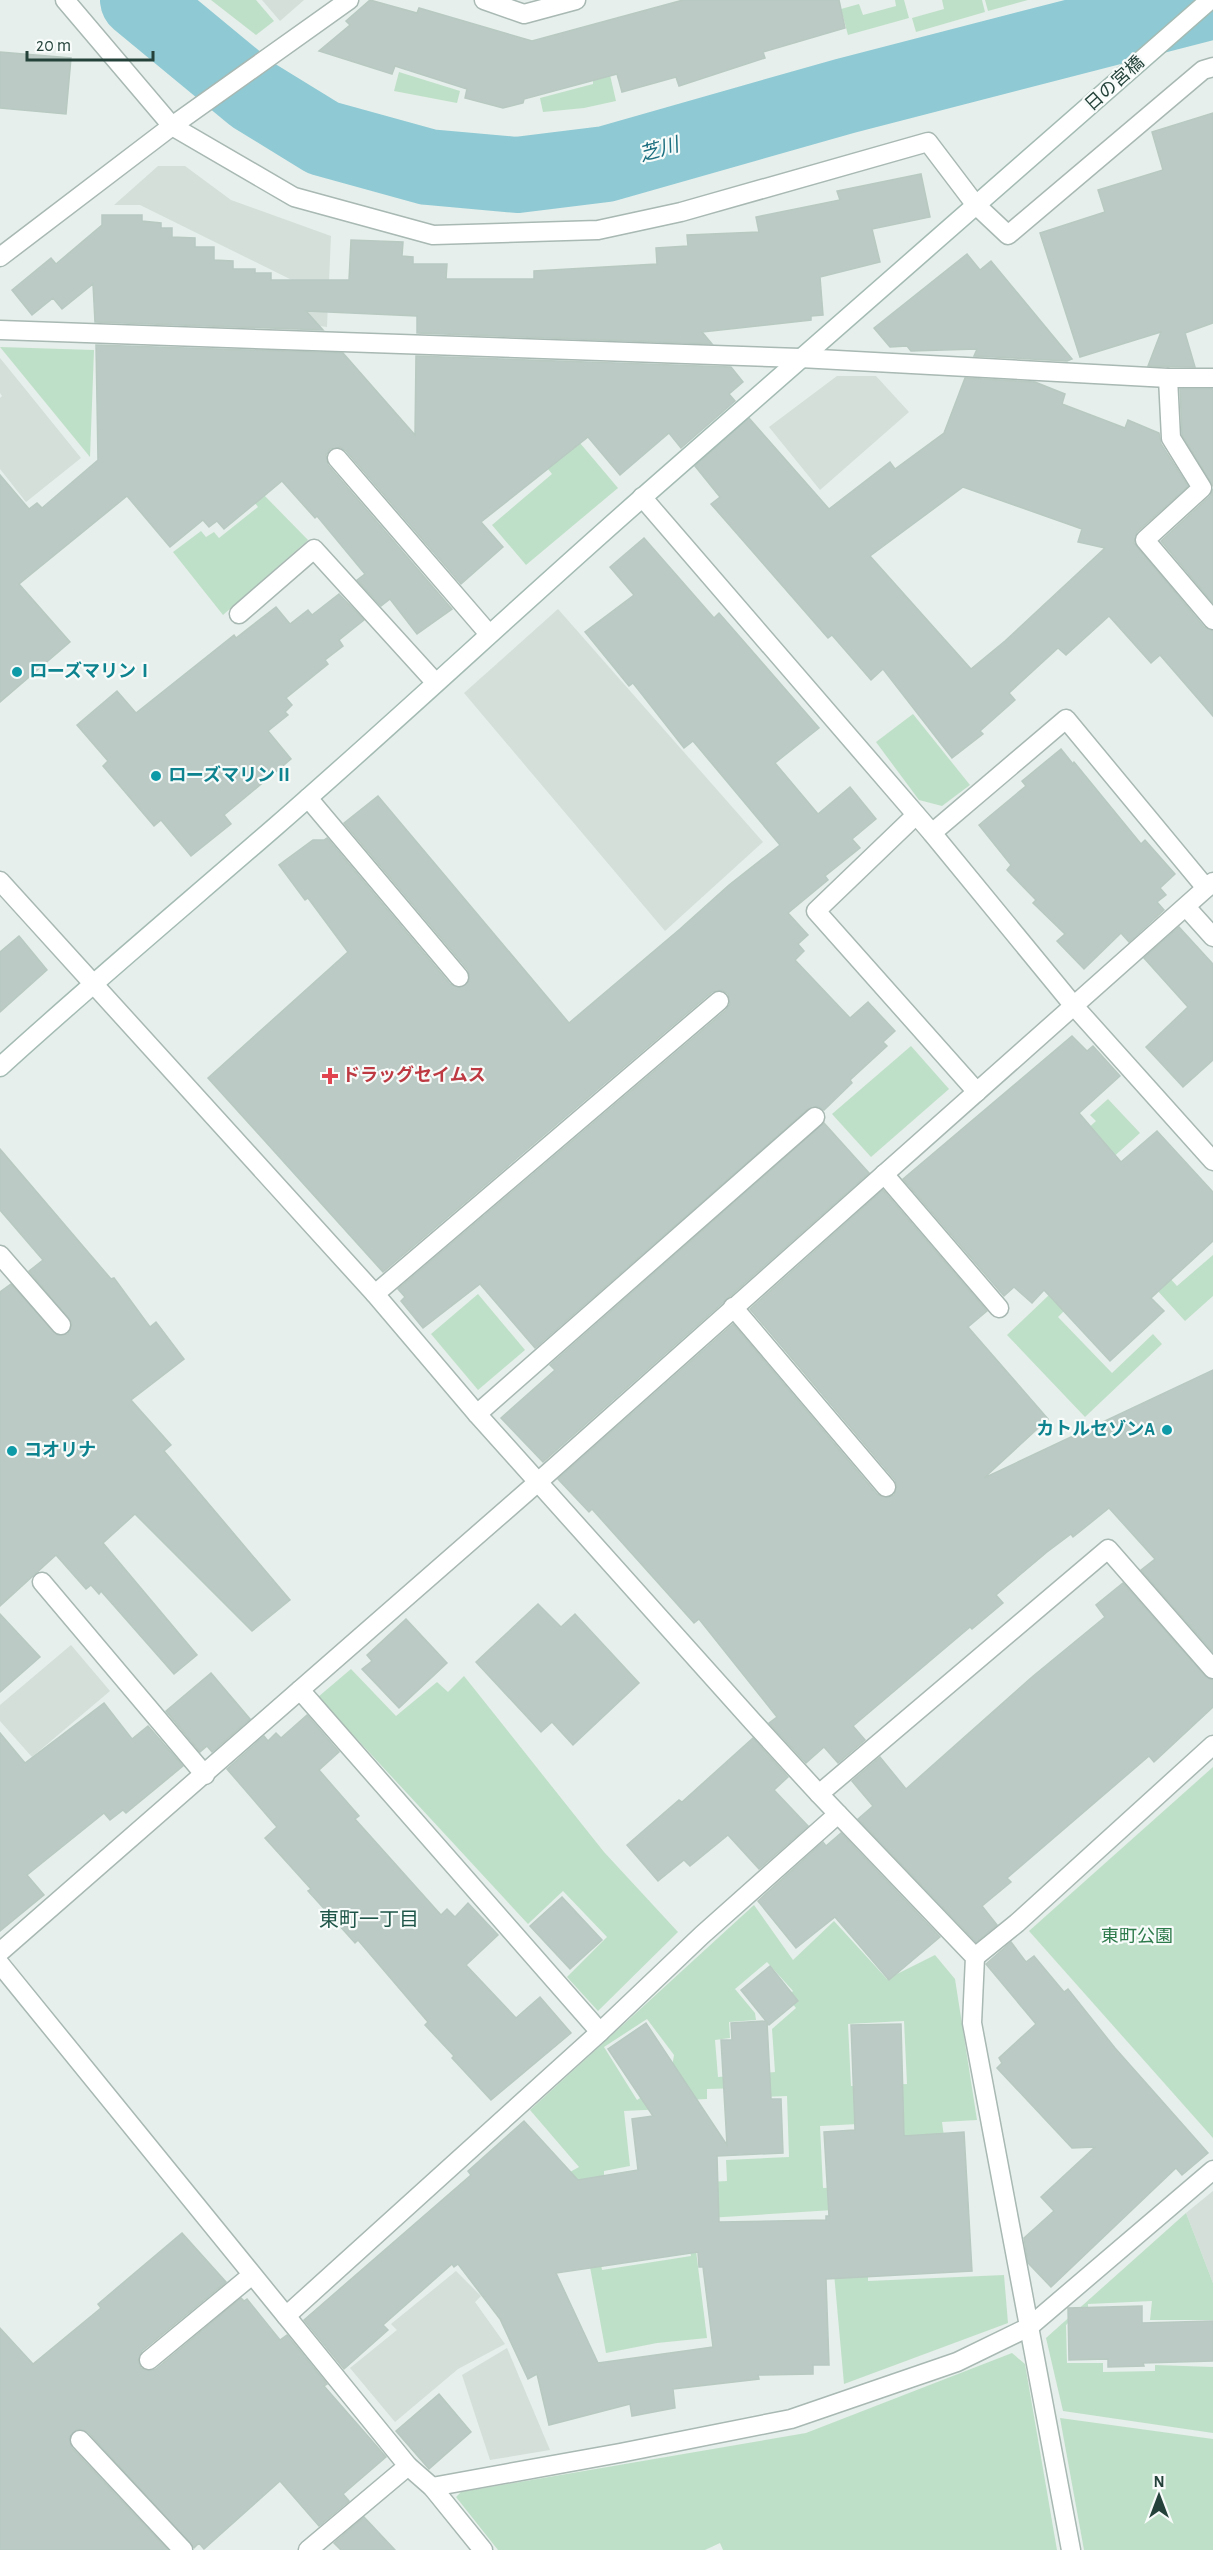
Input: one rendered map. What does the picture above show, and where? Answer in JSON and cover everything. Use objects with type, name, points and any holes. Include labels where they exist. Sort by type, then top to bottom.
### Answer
[{"type":"street","points":[[65,0],[172,126],[294,197],[434,235],[598,231],[681,212],[928,142],[975,204],[1008,235],[1203,70],[1213,67]]},
{"type":"street","points":[[0,257],[172,126],[350,0]]},
{"type":"street","points":[[484,0],[524,14],[576,0]]},
{"type":"street","name":"日の宮橋","points":[[0,1067],[93,983],[308,798],[642,497],[975,204],[1021,168],[1210,0]]},
{"type":"street","points":[[0,330],[800,358],[1168,378],[1213,378]]},
{"type":"street","points":[[1168,378],[1172,438],[1202,488],[1145,540],[1213,620]]},
{"type":"street","points":[[337,458],[489,634]]},
{"type":"street","points":[[642,497],[932,833],[1074,1006],[1213,1161]]},
{"type":"street","points":[[239,614],[314,549],[435,682]]},
{"type":"street","points":[[0,1953],[538,1482],[1209,885],[1066,719],[932,833]]},
{"type":"street","points":[[308,798],[459,977]]},
{"type":"street","points":[[916,815],[816,911],[977,1092]]},
{"type":"street","points":[[0,881],[375,1294],[477,1414],[819,1794],[975,1957],[972,2023],[1071,2550]]},
{"type":"street","points":[[1186,907],[1213,937]]},
{"type":"street","points":[[375,1294],[719,1001]]},
{"type":"street","points":[[477,1414],[815,1117]]},
{"type":"street","points":[[884,1174],[999,1308]]},
{"type":"street","points":[[0,1255],[61,1325]]},
{"type":"street","points":[[733,1307],[886,1488]]},
{"type":"street","points":[[819,1794],[1108,1549],[1213,1669]]},
{"type":"street","points":[[42,1582],[205,1775]]},
{"type":"street","points":[[300,1690],[600,2032]]},
{"type":"street","points":[[975,1957],[1017,1923],[1213,1745]]},
{"type":"street","points":[[286,2316],[600,2032],[702,1935],[838,1814]]},
{"type":"street","points":[[0,1964],[408,2466],[432,2487],[483,2550]]},
{"type":"street","points":[[432,2487],[791,2419],[957,2362],[1029,2327],[1213,2170]]},
{"type":"street","points":[[149,2360],[252,2275]]},
{"type":"street","points":[[80,2440],[183,2550]]},
{"type":"street","points":[[308,2550],[408,2466]]},
{"type":"shaded area","points":[[262,0],[304,0],[280,21]]},
{"type":"shaded area","points":[[158,166],[185,166],[231,200],[331,236],[327,327],[306,324],[306,287],[140,205],[114,205]]},
{"type":"shaded area","points":[[0,358],[81,458],[26,502],[0,469],[0,398],[2,396],[0,393]]},
{"type":"shaded area","points":[[837,376],[876,376],[909,412],[820,490],[769,427]]},
{"type":"shaded area","points":[[558,609],[763,842],[665,931],[464,693]]},
{"type":"shaded area","points":[[71,1645],[110,1691],[32,1757],[0,1721],[0,1705]]},
{"type":"shaded area","points":[[1213,2191],[1213,2283],[1186,2213]]},
{"type":"shaded area","points":[[456,2271],[481,2296],[475,2302],[505,2344],[458,2369],[395,2422],[350,2368],[397,2330],[391,2324]]},
{"type":"shaded area","points":[[507,2348],[550,2450],[490,2460],[462,2375]]},
{"type":"green space","points":[[211,0],[256,0],[274,21],[256,35]]},
{"type":"green space","points":[[895,0],[904,0],[909,18],[848,35],[841,9],[859,4],[863,15],[896,6]]},
{"type":"green space","points":[[942,0],[982,0],[985,12],[916,32],[912,18],[944,9]]},
{"type":"green space","points":[[985,0],[1028,0],[988,11]]},
{"type":"green space","points":[[399,72],[460,91],[457,103],[394,91]]},
{"type":"green space","points":[[610,75],[616,101],[584,108],[543,112],[540,98],[593,84],[593,80]]},
{"type":"green space","points":[[0,347],[94,350],[90,457]]},
{"type":"green space","points":[[553,411],[618,488],[526,565],[492,525],[552,474],[522,437]]},
{"type":"green space","points":[[261,492],[308,540],[223,615],[173,552],[201,531],[206,537],[214,532],[219,538],[258,507],[252,499]]},
{"type":"green space","points":[[913,714],[970,785],[942,806],[919,800],[876,742]]},
{"type":"green space","points":[[911,1046],[949,1089],[871,1157],[832,1114]]},
{"type":"green space","points":[[1108,1099],[1140,1133],[1080,1187],[1054,1160],[1096,1121],[1090,1115]]},
{"type":"green space","points":[[1213,1255],[1213,1296],[1185,1321],[1137,1268],[1150,1256],[1177,1286]]},
{"type":"green space","points":[[1071,1274],[1086,1289],[1058,1317],[1112,1373],[1153,1334],[1162,1344],[1085,1417],[1007,1335]]},
{"type":"green space","points":[[478,1294],[525,1350],[478,1390],[431,1334]]},
{"type":"green space","points":[[351,1669],[396,1716],[437,1682],[448,1692],[464,1676],[604,1852],[678,1932],[598,2011],[567,1977],[607,1937],[563,1891],[528,1924],[318,1697]]},
{"type":"green space","name":"東町公園","points":[[1213,1767],[1213,2138],[1029,1931]]},
{"type":"green space","points":[[754,1905],[793,1960],[834,1921],[887,1979],[935,1955],[955,1979],[977,2120],[942,2122],[947,2159],[960,2202],[692,2219],[707,2338],[657,2343],[606,2353],[577,2197],[561,2177],[579,2167],[530,2110]],"holes":[[[767,1962],[793,1991],[787,1997],[796,2008],[772,2029],[775,2072],[718,2077],[715,2040],[730,2038],[729,2022],[756,2020],[755,2013],[735,1989]],[[647,2019],[674,2055],[670,2079],[637,2100],[604,2047]],[[904,2021],[907,2084],[851,2086],[848,2024]],[[742,2088],[742,2098],[787,2096],[789,2157],[726,2160],[727,2181],[689,2183],[686,2100],[707,2099],[707,2089]],[[666,2109],[691,2256],[602,2270],[586,2179],[604,2177],[604,2171],[630,2166],[624,2111]],[[896,2122],[850,2187],[823,2188],[820,2126]]]},
{"type":"green space","points":[[1186,2213],[1213,2283],[1213,2320],[1150,2320],[1152,2301],[1088,2304],[1088,2319],[1071,2320],[1066,2325],[1067,2363],[1103,2363],[1103,2372],[1155,2371],[1155,2365],[1213,2367],[1213,2433],[1063,2411],[1046,2338]]},
{"type":"green space","points":[[868,2268],[868,2281],[1004,2275],[1008,2323],[844,2384],[834,2273]]},
{"type":"green space","points":[[1012,2353],[1025,2364],[1057,2550],[723,2550],[720,2543],[705,2550],[498,2550],[456,2497],[461,2492],[806,2433]]},
{"type":"green space","points":[[1060,2418],[1213,2439],[1213,2550],[1084,2550]]},
{"type":"building","points":[[370,0],[417,13],[419,8],[532,41],[683,0],[839,0],[845,28],[763,52],[765,58],[679,86],[676,77],[622,92],[617,74],[524,99],[523,103],[503,108],[465,98],[467,89],[395,66],[392,74],[319,51],[350,25],[346,21]]},
{"type":"building","points":[[0,52],[71,58],[66,114],[0,108]]},
{"type":"building","points":[[1213,113],[1213,323],[1185,333],[1195,367],[1148,366],[1161,332],[1080,357],[1040,233],[1105,212],[1098,190],[1163,170],[1152,132]]},
{"type":"building","points":[[921,174],[930,217],[872,229],[880,262],[820,277],[823,315],[811,316],[811,320],[702,332],[712,344],[417,333],[417,316],[306,311],[323,330],[95,322],[93,284],[62,309],[53,298],[32,315],[12,290],[51,258],[56,264],[102,225],[102,215],[142,215],[142,221],[161,223],[161,228],[172,228],[172,237],[195,238],[195,247],[214,247],[214,260],[233,261],[233,269],[255,269],[255,273],[271,273],[271,280],[349,280],[351,240],[403,242],[402,256],[413,257],[413,264],[447,264],[446,279],[534,279],[534,271],[657,264],[656,248],[688,246],[687,235],[759,232],[756,217],[840,200],[837,191]]},
{"type":"building","points":[[967,254],[980,270],[991,261],[1072,359],[1067,361],[974,356],[977,349],[911,351],[907,346],[890,347],[874,328]]},
{"type":"building","points":[[96,345],[343,353],[415,435],[416,356],[731,367],[743,382],[729,394],[735,401],[681,448],[669,433],[620,475],[588,437],[481,522],[503,547],[461,584],[346,451],[340,447],[330,449],[326,455],[328,465],[452,609],[417,634],[390,599],[381,606],[357,580],[365,574],[317,516],[315,518],[282,481],[224,529],[217,521],[209,527],[203,520],[170,547],[127,496],[19,584],[70,642],[0,702],[0,475],[29,509],[37,503],[42,508],[98,460]]},
{"type":"building","points":[[965,378],[1035,382],[1065,394],[1062,404],[1125,428],[1128,420],[1159,433],[1161,444],[1188,486],[1137,532],[1134,543],[1204,627],[1213,631],[1213,716],[1160,655],[1151,663],[1109,616],[1066,655],[1058,648],[1009,693],[1015,700],[980,731],[983,734],[952,758],[883,669],[871,680],[832,635],[828,638],[711,504],[720,497],[695,466],[749,418],[829,509],[890,462],[895,469],[944,433]],"holes":[[[963,487],[1082,529],[1078,542],[1105,548],[1005,641],[971,669],[870,556]]]},
{"type":"building","points":[[1180,389],[1213,389],[1213,486],[1182,435]]},
{"type":"building","points":[[1213,489],[1213,603],[1161,541],[1210,496]]},
{"type":"building","points":[[644,538],[714,618],[719,613],[819,728],[775,763],[818,814],[850,787],[876,819],[852,839],[860,848],[825,876],[828,880],[788,913],[808,935],[798,944],[804,951],[795,960],[850,1018],[868,1002],[895,1031],[883,1042],[887,1046],[850,1080],[852,1083],[824,1110],[818,1106],[808,1109],[535,1348],[480,1284],[423,1328],[401,1301],[405,1297],[398,1289],[726,1010],[730,1004],[728,994],[722,990],[712,992],[383,1272],[208,1078],[348,952],[308,898],[305,900],[279,865],[313,840],[327,838],[450,984],[460,988],[469,981],[468,970],[344,823],[378,796],[569,1023],[729,885],[780,845],[693,741],[684,748],[633,683],[629,686],[585,632],[634,595],[610,567]]},
{"type":"building","points":[[339,594],[364,620],[339,640],[343,646],[325,660],[328,664],[286,698],[292,705],[285,712],[288,715],[268,731],[291,759],[224,815],[231,824],[191,856],[161,820],[154,826],[103,766],[108,761],[77,725],[117,691],[136,713],[234,635],[236,638],[276,607],[290,624],[308,610],[312,615]]},
{"type":"building","points":[[1061,749],[1141,844],[1145,840],[1175,874],[1160,888],[1166,895],[1157,902],[1164,910],[1129,942],[1121,933],[1084,969],[1057,941],[1065,934],[1033,903],[1036,900],[1007,870],[1011,865],[979,825],[1026,786],[1022,781]]},
{"type":"building","points":[[1179,927],[1213,964],[1213,1060],[1183,1087],[1146,1047],[1188,1007],[1144,958]]},
{"type":"building","points":[[19,936],[47,970],[0,1012],[0,952]]},
{"type":"building","points":[[1072,1036],[1087,1051],[1093,1046],[1120,1076],[1079,1113],[1121,1162],[1157,1131],[1213,1192],[1213,1241],[1151,1298],[1164,1311],[1110,1361],[1044,1290],[1032,1303],[1014,1287],[1004,1296],[903,1179]]},
{"type":"building","points":[[824,1123],[869,1173],[543,1462],[501,1418],[555,1370],[550,1365]]},
{"type":"building","points":[[0,1149],[111,1279],[114,1278],[150,1327],[156,1322],[184,1359],[131,1400],[171,1445],[164,1451],[290,1600],[252,1631],[135,1514],[103,1543],[197,1655],[174,1674],[101,1591],[99,1594],[91,1585],[86,1589],[56,1555],[0,1606],[0,1292],[11,1284],[57,1335],[68,1334],[72,1323],[29,1271],[43,1260],[0,1210]]},
{"type":"building","points":[[883,1190],[987,1311],[968,1327],[1048,1419],[984,1478],[1213,1370],[1213,1652],[1141,1570],[1155,1559],[1109,1508],[1073,1537],[1071,1534],[1047,1552],[996,1595],[1003,1603],[972,1629],[970,1627],[853,1726],[865,1740],[838,1763],[824,1747],[806,1763],[769,1723],[777,1717],[699,1619],[694,1623],[592,1509],[589,1512],[558,1479],[733,1324],[877,1494],[887,1498],[894,1495],[897,1486],[895,1480],[750,1309]]},
{"type":"building","points":[[1123,1583],[1205,1676],[1213,1680],[1213,1707],[1154,1762],[1149,1756],[1007,1878],[1011,1882],[982,1906],[997,1925],[976,1942],[858,1819],[873,1806],[852,1781],[880,1757],[906,1789],[1032,1677],[1105,1617],[1096,1605]]},
{"type":"building","points":[[538,1604],[561,1627],[575,1614],[639,1683],[573,1745],[552,1722],[541,1732],[476,1662]]},
{"type":"building","points":[[0,1614],[40,1657],[0,1692]]},
{"type":"building","points":[[406,1619],[447,1663],[399,1708],[362,1669],[372,1661],[367,1655]]},
{"type":"building","points":[[211,1673],[250,1719],[212,1752],[207,1746],[200,1752],[166,1711]]},
{"type":"building","points":[[104,1703],[132,1739],[148,1726],[183,1766],[126,1813],[123,1810],[110,1820],[104,1813],[27,1875],[44,1895],[0,1931],[0,1733],[25,1763]]},
{"type":"building","points":[[307,1715],[339,1752],[319,1770],[359,1816],[355,1819],[441,1915],[447,1909],[455,1917],[468,1903],[498,1935],[466,1965],[516,2018],[540,1997],[571,2033],[491,2100],[452,2058],[454,2056],[425,2025],[428,2022],[358,1940],[355,1943],[308,1891],[311,1889],[265,1838],[277,1827],[227,1769],[264,1736],[268,1741],[276,1733],[281,1738]]},
{"type":"building","points":[[753,1738],[788,1777],[774,1790],[808,1826],[759,1869],[728,1835],[690,1866],[684,1860],[658,1881],[627,1845],[679,1800],[682,1802]]},
{"type":"building","points":[[841,1833],[940,1937],[889,1980],[835,1917],[796,1948],[758,1901],[823,1842],[826,1846]]},
{"type":"building","points":[[562,1897],[602,1940],[570,1969],[530,1926]]},
{"type":"building","points":[[1011,1942],[1026,1962],[1034,1956],[1064,1992],[1068,1989],[1115,2048],[1208,2153],[1182,2175],[1176,2168],[1051,2287],[1028,2263],[1024,2238],[1054,2211],[1041,2197],[1095,2147],[1072,2148],[997,2068],[1002,2063],[999,2058],[1036,2024],[986,1964]]},
{"type":"building","points":[[770,1966],[798,2001],[769,2025],[767,2022],[771,2099],[781,2099],[783,2153],[717,2156],[719,2222],[826,2220],[826,2216],[829,2216],[824,2132],[855,2130],[851,2025],[901,2024],[904,2136],[964,2132],[972,2271],[826,2279],[829,2365],[813,2365],[813,2374],[758,2375],[759,2379],[673,2389],[675,2408],[632,2416],[630,2404],[549,2425],[537,2374],[528,2379],[500,2319],[458,2264],[454,2267],[452,2264],[383,2325],[388,2330],[344,2369],[304,2320],[471,2175],[468,2171],[524,2121],[578,2180],[638,2170],[632,2119],[653,2116],[608,2049],[646,2023],[727,2145],[721,2040],[732,2040],[731,2023],[766,2021],[741,1990]],"holes":[[[698,2252],[699,2267],[703,2267],[713,2347],[598,2363],[556,2273]]]},
{"type":"building","points":[[182,2233],[226,2282],[142,2351],[138,2361],[141,2368],[150,2371],[156,2369],[241,2298],[244,2301],[247,2299],[280,2340],[287,2335],[327,2384],[324,2386],[386,2457],[343,2494],[349,2501],[319,2526],[280,2481],[204,2549],[199,2543],[194,2548],[88,2432],[77,2429],[69,2437],[72,2448],[168,2550],[0,2550],[0,2328],[33,2364],[101,2308],[98,2304]]},
{"type":"building","points":[[1142,2306],[1142,2323],[1213,2321],[1213,2361],[1143,2363],[1144,2366],[1108,2367],[1108,2359],[1069,2360],[1068,2308]]},
{"type":"building","points":[[439,2394],[471,2432],[429,2469],[396,2431]]},
{"type":"building","points":[[364,2517],[395,2550],[341,2550],[334,2543]]},
{"type":"waterway","name":"芝川","points":[[138,0],[253,95],[323,138],[428,167],[517,175],[606,164],[845,96],[1213,1]]},
{"type":"place","name":"ローズマリンⅠ","points":[[17,672]]},
{"type":"place","name":"ローズマリンⅡ","points":[[156,776]]},
{"type":"place","name":"ドラッグセイムス","points":[[330,1076]]},
{"type":"place","name":"カトルセゾンA","points":[[1167,1430]]},
{"type":"place","name":"コオリナ","points":[[12,1451]]},
{"type":"district","name":"東町一丁目","points":[[369,1920]]}]
